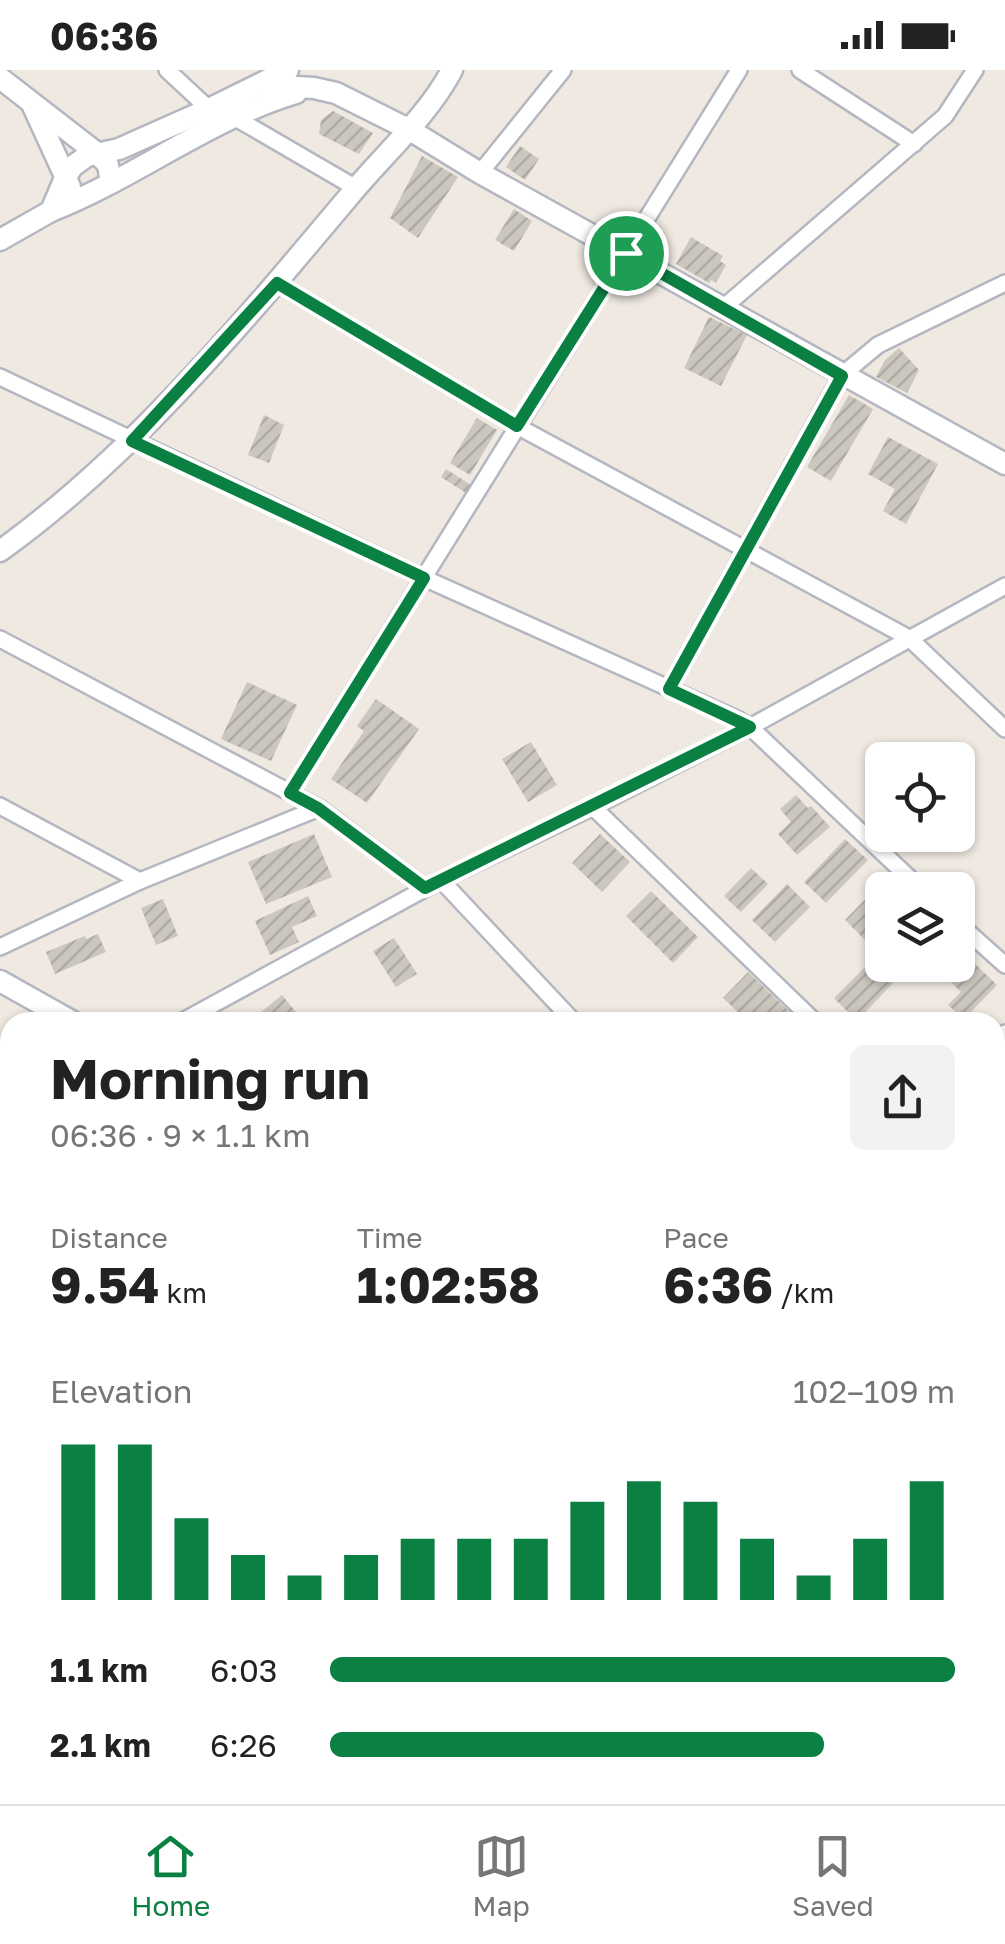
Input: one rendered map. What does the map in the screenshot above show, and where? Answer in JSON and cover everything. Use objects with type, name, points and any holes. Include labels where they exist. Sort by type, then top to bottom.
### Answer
[{"type":"street","points":[[167,70],[209,109]]},
{"type":"street","points":[[50,211],[64,178],[88,156],[119,149],[288,70]]},
{"type":"street","points":[[0,551],[43,520],[132,441],[410,130],[452,70]]},
{"type":"street","points":[[480,173],[563,70]]},
{"type":"street","points":[[290,793],[739,70]]},
{"type":"street","points":[[800,70],[914,144]]},
{"type":"street","points":[[723,308],[945,116],[974,70]]},
{"type":"street","points":[[0,78],[98,154],[108,166],[111,183]]},
{"type":"street","points":[[261,84],[314,88],[344,97],[410,130],[480,173],[1005,464]]},
{"type":"street","points":[[0,240],[234,118],[314,88]]},
{"type":"street","points":[[31,102],[64,178],[81,199]]},
{"type":"street","points":[[234,118],[356,188]]},
{"type":"street","points":[[277,283],[517,426],[909,638],[1005,729]]},
{"type":"street","points":[[669,689],[842,376],[878,346],[1005,283]]},
{"type":"street","points":[[0,376],[424,578],[750,727],[903,872]]},
{"type":"street","points":[[199,1012],[425,888],[750,727],[1005,586]]},
{"type":"street","points":[[0,639],[318,808],[425,888]]},
{"type":"street","points":[[0,806],[140,881]]},
{"type":"street","points":[[593,807],[805,1012]]},
{"type":"street","points":[[0,947],[140,881],[318,808]]},
{"type":"street","points":[[441,880],[565,1012]]},
{"type":"street","points":[[975,938],[1005,965]]},
{"type":"street","points":[[0,982],[55,1012]]},
{"type":"building","points":[[333,111],[373,133],[359,154],[319,134],[321,120]]},
{"type":"building","points":[[520,146],[539,159],[525,180],[506,167]]},
{"type":"building","points":[[422,156],[458,177],[418,238],[390,218]]},
{"type":"building","points":[[514,209],[532,221],[514,251],[495,240]]},
{"type":"building","points":[[691,237],[723,256],[720,261],[726,265],[716,283],[709,283],[676,264]]},
{"type":"building","points":[[709,317],[747,335],[721,386],[684,368]]},
{"type":"building","points":[[899,348],[919,370],[907,393],[876,377],[885,360]]},
{"type":"building","points":[[849,395],[873,409],[831,481],[807,467]]},
{"type":"building","points":[[264,415],[284,425],[269,463],[248,455]]},
{"type":"building","points":[[477,418],[497,430],[470,475],[450,463]]},
{"type":"building","points":[[888,437],[938,464],[906,524],[883,511],[895,489],[868,474]]},
{"type":"building","points":[[446,469],[471,485],[466,493],[441,477]]},
{"type":"building","points":[[247,682],[297,705],[271,761],[221,739]]},
{"type":"building","points":[[376,699],[419,729],[367,803],[331,779],[364,731],[357,726]]},
{"type":"building","points":[[531,742],[557,785],[528,802],[502,759]]},
{"type":"building","points":[[796,795],[830,827],[797,855],[778,834],[791,822],[780,809]]},
{"type":"building","points":[[314,834],[332,877],[266,904],[248,862]]},
{"type":"building","points":[[600,834],[630,862],[602,892],[572,863]]},
{"type":"building","points":[[845,839],[868,860],[826,903],[804,882]]},
{"type":"building","points":[[751,868],[768,884],[741,912],[724,896]]},
{"type":"building","points":[[787,884],[810,907],[775,942],[752,920]]},
{"type":"building","points":[[651,891],[698,937],[673,963],[626,916]]},
{"type":"building","points":[[308,896],[317,916],[292,927],[299,942],[270,955],[255,921]]},
{"type":"building","points":[[163,899],[178,936],[156,945],[141,908]]},
{"type":"building","points":[[865,900],[865,940],[845,920]]},
{"type":"building","points":[[98,934],[106,952],[55,974],[46,952]]},
{"type":"building","points":[[394,938],[417,974],[396,987],[373,951]]},
{"type":"building","points":[[975,964],[997,985],[971,1012],[956,1012],[948,1005],[961,992],[951,982],[975,982]]},
{"type":"building","points":[[865,967],[865,982],[893,983],[866,1012],[848,1012],[834,998]]},
{"type":"building","points":[[748,972],[790,1012],[738,1012],[723,998]]},
{"type":"building","points":[[282,995],[296,1012],[261,1012]]},
{"type":"route","points":[[626,253],[842,376],[669,689],[750,727],[425,888],[318,808],[290,793],[424,578],[132,441],[277,283],[517,426],[626,253]]}]
